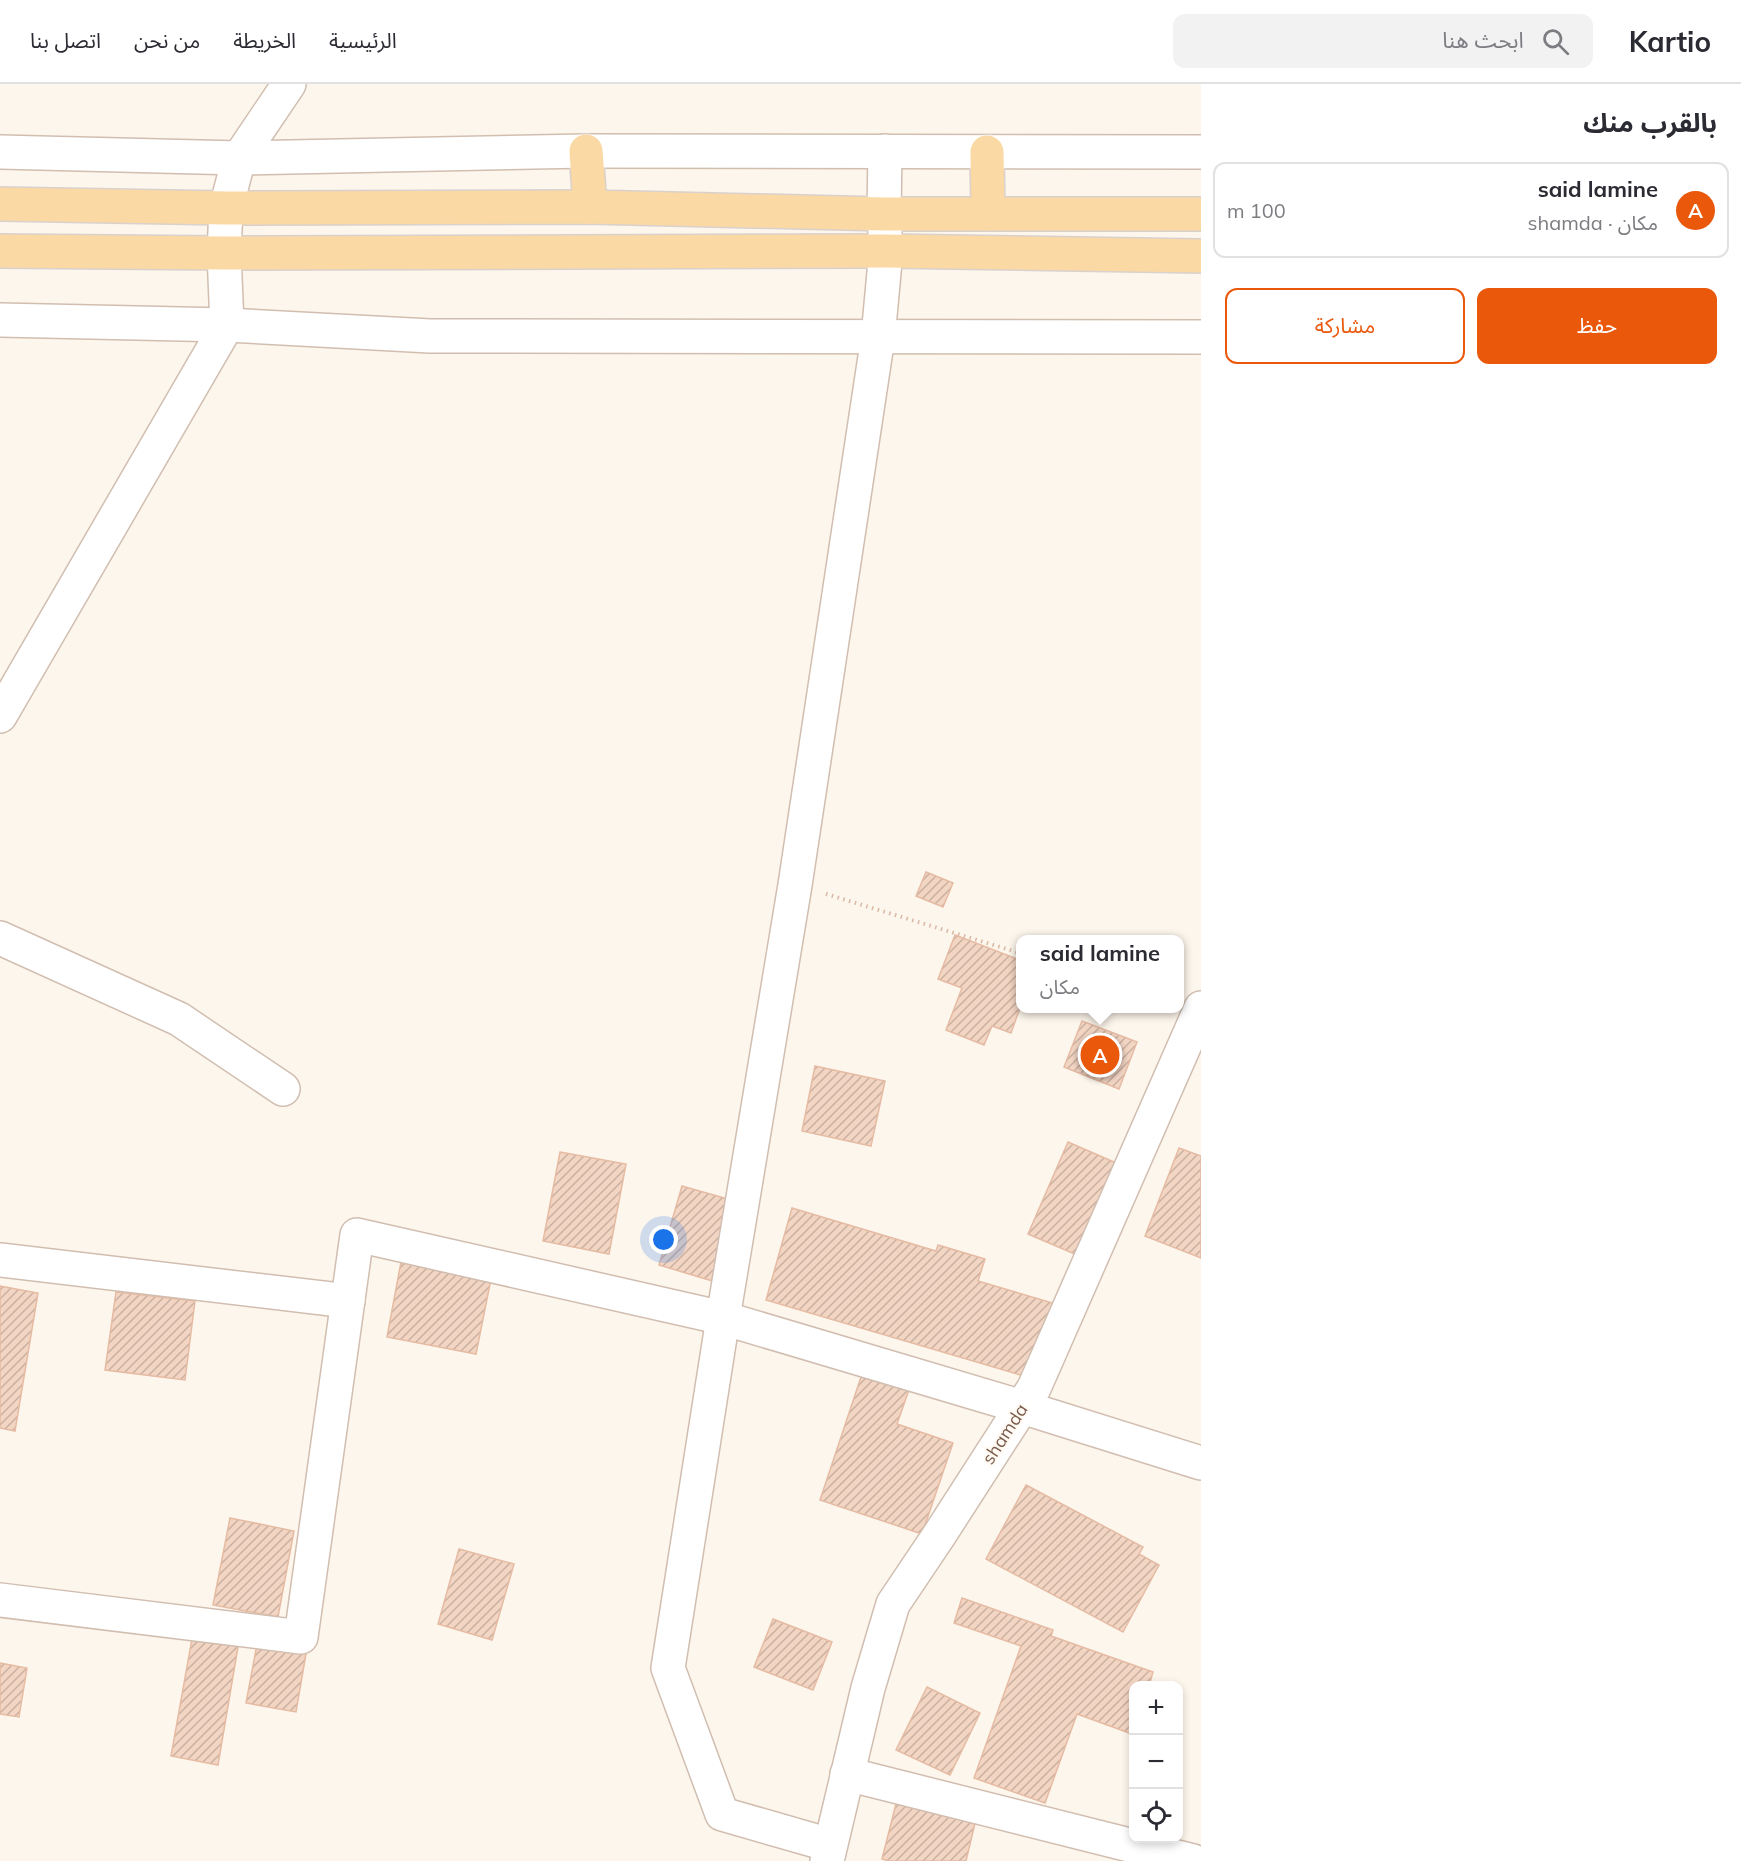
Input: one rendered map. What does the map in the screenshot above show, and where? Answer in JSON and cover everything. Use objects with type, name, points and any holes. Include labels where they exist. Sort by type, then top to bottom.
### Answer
[{"type":"main road","points":[[586,151],[590,207]]},
{"type":"main road","points":[[987,152],[988,214]]},
{"type":"main road","points":[[0,204],[226,208],[590,207],[884,214],[1201,214]]},
{"type":"main road","points":[[0,251],[224,253],[886,251],[1201,256]]},
{"type":"street","points":[[4,702],[227,324],[224,253],[226,208],[239,158],[289,84]]},
{"type":"street","points":[[0,152],[239,158],[586,151],[1201,152]]},
{"type":"street","points":[[829,1853],[722,1814],[668,1668],[795,885],[878,337],[886,251],[885,151]]},
{"type":"street","points":[[0,320],[227,324],[430,336],[1201,337]]},
{"type":"street","points":[[0,938],[179,1019],[283,1089]]},
{"type":"street","name":"shamda","points":[[829,1853],[868,1688],[893,1604],[1034,1388],[1201,1008]]},
{"type":"street","points":[[0,1600],[301,1637],[357,1234],[723,1318],[1201,1463]]},
{"type":"street","points":[[0,1260],[348,1301]]},
{"type":"street","points":[[847,1774],[1193,1861]]},
{"type":"path","points":[[795,885],[1016,952]]},
{"type":"building","points":[[926,872],[953,883],[943,907],[916,896]]},
{"type":"building","points":[[955,935],[1016,958],[1016,1013],[1018,1013],[1011,1033],[992,1026],[984,1045],[946,1030],[962,988],[938,979]]},
{"type":"building","points":[[1082,1021],[1137,1042],[1119,1089],[1064,1067]]},
{"type":"building","points":[[815,1066],[885,1081],[871,1146],[802,1131]]},
{"type":"building","points":[[1068,1142],[1123,1166],[1084,1258],[1028,1234]]},
{"type":"building","points":[[1179,1148],[1201,1156],[1201,1258],[1145,1236]]},
{"type":"building","points":[[560,1152],[626,1164],[609,1254],[543,1241]]},
{"type":"building","points":[[682,1186],[742,1203],[719,1283],[659,1265]]},
{"type":"building","points":[[792,1208],[936,1251],[938,1245],[985,1259],[978,1281],[1066,1307],[1044,1382],[766,1300]]},
{"type":"building","points":[[401,1262],[491,1279],[476,1354],[387,1337]]},
{"type":"building","points":[[0,1286],[38,1293],[15,1431],[0,1428]]},
{"type":"building","points":[[116,1292],[195,1301],[185,1380],[105,1370]]},
{"type":"building","points":[[864,1368],[911,1384],[897,1424],[953,1443],[922,1534],[820,1500]]},
{"type":"building","points":[[1026,1485],[1143,1547],[1139,1554],[1159,1565],[1123,1632],[986,1559]]},
{"type":"building","points":[[230,1518],[294,1531],[278,1617],[213,1605]]},
{"type":"building","points":[[459,1549],[514,1564],[492,1640],[438,1624]]},
{"type":"building","points":[[962,1598],[1053,1630],[1051,1636],[1153,1672],[1150,1681],[1129,1681],[1129,1733],[1077,1714],[1045,1803],[974,1778],[1021,1646],[954,1623]]},
{"type":"building","points":[[773,1619],[832,1642],[813,1690],[754,1667]]},
{"type":"building","points":[[193,1633],[239,1641],[218,1765],[171,1756]]},
{"type":"building","points":[[258,1639],[307,1648],[296,1712],[246,1703]]},
{"type":"building","points":[[0,1663],[27,1668],[19,1717],[0,1714]]},
{"type":"building","points":[[927,1687],[980,1713],[950,1775],[896,1750]]},
{"type":"building","points":[[897,1800],[976,1819],[966,1861],[889,1861],[882,1859]]},
{"type":"place","name":"said lamine","points":[[1100,1055]]}]
